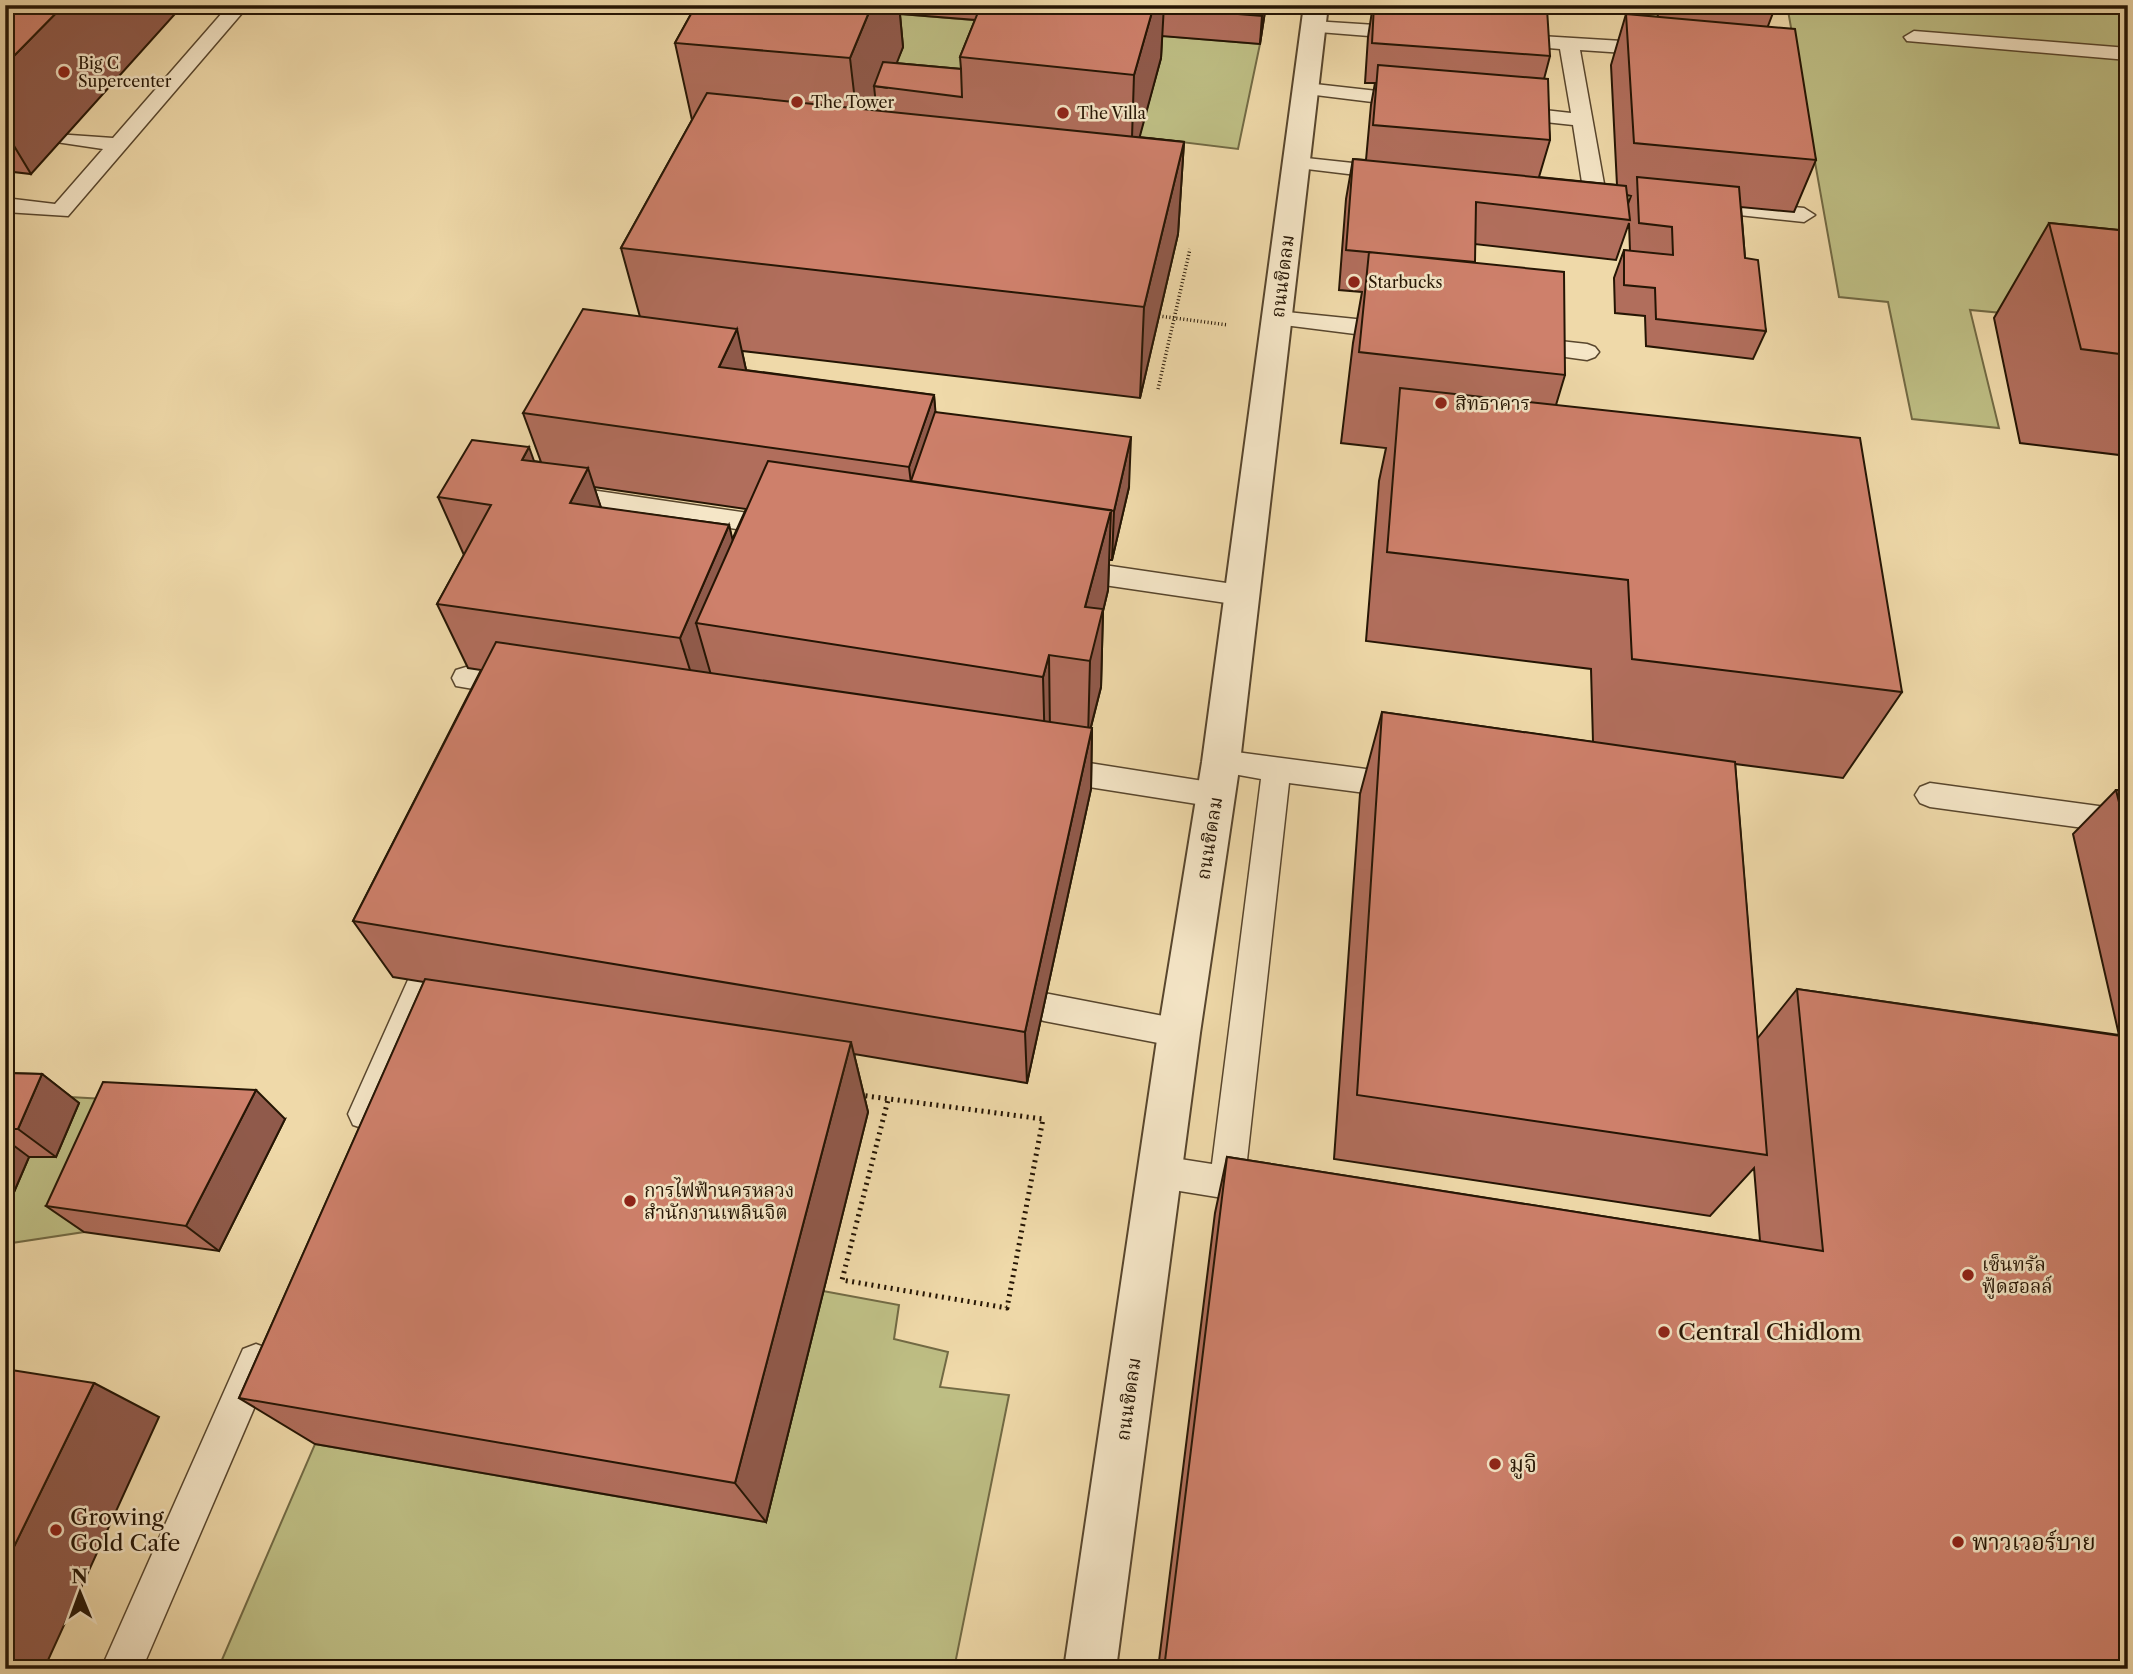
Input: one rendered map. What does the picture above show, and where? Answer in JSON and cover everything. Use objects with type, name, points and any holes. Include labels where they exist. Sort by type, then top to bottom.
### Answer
[{"type":"street","name":"ถนนชิดลม","points":[[1090,1669],[1179,1033],[1218,779],[1315,16]]},
{"type":"lane","points":[[5,205],[60,211],[240,5]]},
{"type":"lane","points":[[1315,16],[1421,34]]},
{"type":"lane","points":[[1914,37],[2128,54]]},
{"type":"lane","points":[[1489,38],[1676,50]]},
{"type":"lane","points":[[1569,43],[1595,195]]},
{"type":"lane","points":[[1306,89],[1430,103]]},
{"type":"lane","points":[[1485,109],[1582,120]]},
{"type":"lane","points":[[63,138],[119,145]]},
{"type":"lane","points":[[1297,163],[1405,174]]},
{"type":"lane","points":[[1568,192],[1623,197]]},
{"type":"lane","points":[[1679,203],[1804,215]]},
{"type":"lane","points":[[1278,308],[1412,323]]},
{"type":"lane","points":[[1521,325],[1576,330]]},
{"type":"lane","points":[[1506,343],[1587,352]]},
{"type":"lane","points":[[529,489],[803,530]]},
{"type":"lane","points":[[1049,566],[1240,595]]},
{"type":"lane","points":[[467,678],[548,690]]},
{"type":"lane","points":[[1025,765],[1218,779],[1276,771],[1427,788]]},
{"type":"lane","points":[[1227,1184],[1276,771]]},
{"type":"lane","points":[[1930,795],[2128,822]]},
{"type":"lane","points":[[350,1147],[423,981]]},
{"type":"lane","points":[[1044,1007],[1179,1033]]},
{"type":"lane","points":[[1161,1172],[1296,1193]]},
{"type":"lane","points":[[121,1669],[267,1338]]},
{"type":"path","points":[[1158,389],[1190,250]]},
{"type":"path","points":[[1159,316],[1228,325]]},
{"type":"path","points":[[846,1093],[1043,1119],[1007,1308],[842,1280],[888,1100]]},
{"type":"green space","points":[[793,5],[1260,44],[1238,149],[1149,138],[1142,157],[699,116]]},
{"type":"green space","points":[[1787,5],[2128,5],[2128,325],[1970,310],[1999,428],[1912,419],[1888,302],[1839,297]]},
{"type":"green space","points":[[51,1096],[141,1101],[84,1232],[5,1244],[5,1211]]},
{"type":"green space","points":[[823,1291],[899,1305],[894,1339],[948,1352],[940,1387],[1009,1395],[954,1669],[218,1669],[315,1444],[766,1522]]},
{"type":"building","points":[[5,5],[64,5],[5,65]]},
{"type":"building","points":[[696,5],[872,5],[850,58],[675,43]]},
{"type":"building","points":[[981,5],[1154,5],[1134,75],[960,57]]},
{"type":"building","points":[[1164,5],[1264,5],[1262,16],[1164,8]]},
{"type":"building","points":[[1374,5],[1496,5],[1547,9],[1550,56],[1372,43]]},
{"type":"building","points":[[1626,14],[1795,29],[1816,160],[1634,143]]},
{"type":"building","points":[[883,62],[961,69],[962,97],[874,86]]},
{"type":"building","points":[[1378,65],[1548,79],[1550,140],[1373,125]]},
{"type":"building","points":[[707,93],[1184,142],[1144,307],[621,248]]},
{"type":"building","points":[[1353,159],[1626,186],[1630,220],[1476,202],[1475,262],[1346,250]]},
{"type":"building","points":[[1637,177],[1739,187],[1745,258],[1758,260],[1766,331],[1656,319],[1655,288],[1624,285],[1624,250],[1673,255],[1672,227],[1639,223]]},
{"type":"building","points":[[2049,223],[2128,231],[2128,355],[2081,349]]},
{"type":"building","points":[[1369,252],[1564,272],[1565,375],[1359,352]]},
{"type":"building","points":[[583,309],[737,329],[719,367],[934,395],[909,467],[523,413]]},
{"type":"building","points":[[1400,388],[1860,438],[1902,692],[1632,659],[1628,580],[1387,552]]},
{"type":"building","points":[[935,412],[1131,437],[1114,511],[911,481]]},
{"type":"building","points":[[472,440],[529,447],[522,460],[588,468],[570,503],[729,525],[680,638],[437,604],[491,505],[438,497]]},
{"type":"building","points":[[768,461],[1111,510],[1085,607],[1103,609],[1090,661],[1049,655],[1043,677],[696,623]]},
{"type":"building","points":[[496,642],[1092,728],[1025,1032],[353,921]]},
{"type":"building","points":[[1382,712],[1735,762],[1767,1155],[1357,1095]]},
{"type":"building","points":[[2116,790],[2128,791],[2128,838]]},
{"type":"building","name":"การไฟฟ้านครหลวง สำนักงานเพลินจิต","points":[[425,979],[851,1042],[735,1483],[239,1398]]},
{"type":"building","name":"Central Chidlom","points":[[1797,989],[2128,1037],[2128,1669],[1164,1669],[1227,1157],[1823,1251]]},
{"type":"building","points":[[5,1073],[42,1074],[18,1129],[5,1129]]},
{"type":"building","points":[[103,1082],[256,1090],[186,1226],[46,1206]]},
{"type":"building","points":[[5,1369],[94,1383],[5,1565]]},
{"type":"place","name":"Big C Supercenter","points":[[64,72]]},
{"type":"place","name":"The Tower","points":[[797,102]]},
{"type":"place","name":"The Villa","points":[[1063,113]]},
{"type":"place","name":"Starbucks","points":[[1354,282]]},
{"type":"place","name":"สิทธาคาร","points":[[1441,403]]},
{"type":"place","name":"การไฟฟ้านครหลวง สำนักงานเพลินจิต","points":[[630,1201]]},
{"type":"place","name":"เซ็นทรัล ฟู้ดฮอลล์","points":[[1968,1275]]},
{"type":"place","name":"Central Chidlom","points":[[1664,1332]]},
{"type":"place","name":"มูจิ","points":[[1495,1464]]},
{"type":"place","name":"Growing Gold Cafe","points":[[56,1530]]},
{"type":"place","name":"พาวเวอร์บาย","points":[[1958,1542]]}]
